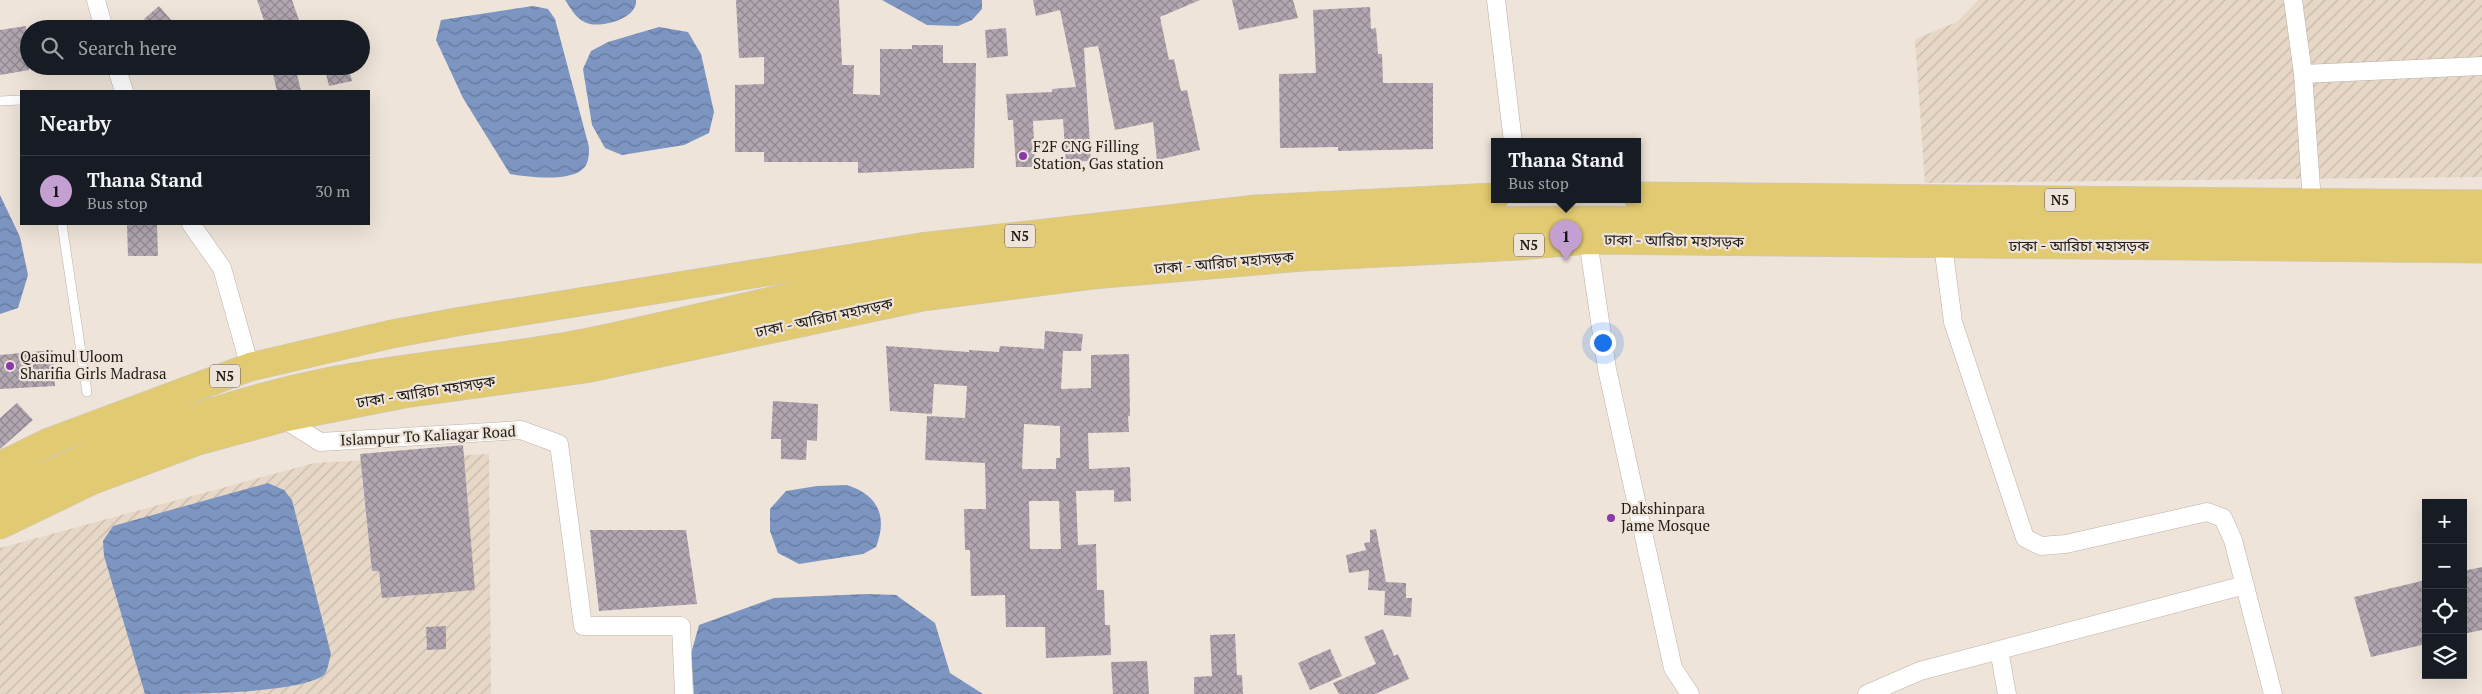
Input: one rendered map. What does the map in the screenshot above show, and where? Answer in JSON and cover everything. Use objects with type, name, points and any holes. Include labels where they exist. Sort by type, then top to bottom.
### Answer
[{"type":"highway","name":"N5","points":[[1641,196],[2482,204]]},
{"type":"highway","name":"N5","points":[[0,466],[49,442],[250,367],[392,334],[462,321],[922,247],[1256,209],[1491,197]]},
{"type":"highway","name":"N5","points":[[0,495],[80,460],[217,408],[325,382],[528,354],[585,356],[861,281],[986,260],[1252,233],[1488,221],[1976,220],[2482,230]]},
{"type":"highway","name":"ঢাকা - আরিচা মহাসড়ক","points":[[0,525],[91,481],[198,441],[282,418],[585,356],[922,297],[1092,275],[1303,257],[1588,240],[2482,249]]},
{"type":"street","points":[[96,0],[102,20]]},
{"type":"street","points":[[1496,0],[1513,138]]},
{"type":"street","points":[[2293,0],[2303,74],[2312,202]]},
{"type":"street","points":[[2303,74],[2482,66]]},
{"type":"street","points":[[119,75],[124,90]]},
{"type":"street","points":[[191,225],[222,268],[250,367]]},
{"type":"street","points":[[1588,240],[1607,369],[1673,668],[1690,694]]},
{"type":"street","points":[[1942,245],[1953,322],[2025,538],[2041,546],[2066,544],[2207,512],[2223,518],[2233,540],[2273,694]]},
{"type":"street","name":"Islampur To Kaliagar Road","points":[[282,418],[320,442],[521,430],[559,444],[583,626],[681,626],[684,694]]},
{"type":"street","points":[[1866,694],[1920,671],[2245,585]]},
{"type":"street","points":[[1999,650],[2007,694]]},
{"type":"lane","points":[[0,101],[20,100]]},
{"type":"lane","points":[[62,225],[87,392]]},
{"type":"shaded area","points":[[1978,0],[2482,0],[2482,177],[1925,183],[1915,39],[1957,22]]},
{"type":"shaded area","points":[[489,454],[491,694],[0,694],[0,548],[314,463]]},
{"type":"water","points":[[565,0],[636,0],[632,12],[626,16],[619,20],[596,25],[585,23],[575,15]]},
{"type":"water","points":[[882,0],[982,0],[982,9],[972,20],[958,26],[927,25]]},
{"type":"water","points":[[533,6],[548,9],[555,19],[589,147],[588,161],[582,170],[574,174],[552,178],[510,174],[463,98],[436,40],[441,20]]},
{"type":"water","points":[[659,27],[688,32],[701,54],[714,112],[709,133],[684,145],[622,155],[605,148],[592,125],[583,69],[591,51],[608,42]]},
{"type":"water","points":[[0,195],[20,237],[28,275],[18,308],[0,314]]},
{"type":"water","points":[[268,483],[284,490],[292,500],[331,654],[324,675],[311,681],[291,686],[240,692],[145,694],[104,556],[103,541],[113,526]]},
{"type":"water","points":[[847,485],[858,489],[873,501],[878,508],[881,526],[876,547],[863,554],[799,564],[778,553],[770,531],[770,509],[786,491],[817,486]]},
{"type":"water","points":[[867,594],[896,595],[935,623],[950,673],[983,694],[694,694],[691,654],[699,625],[774,598]]},
{"type":"building","points":[[257,0],[292,0],[299,20],[264,20]]},
{"type":"building","points":[[736,0],[839,0],[842,65],[854,65],[853,94],[880,95],[880,49],[912,49],[912,45],[943,45],[943,63],[976,63],[974,168],[858,173],[858,162],[764,162],[764,152],[735,152],[735,85],[764,84],[764,57],[739,58]]},
{"type":"building","points":[[1033,0],[1200,0],[1160,17],[1169,60],[1174,59],[1181,91],[1187,90],[1200,150],[1157,160],[1153,122],[1115,130],[1098,46],[1084,48],[1091,161],[1066,162],[1063,119],[1033,121],[1035,167],[1016,167],[1013,120],[1008,120],[1006,94],[1052,92],[1052,89],[1076,87],[1060,10],[1036,16]]},
{"type":"building","points":[[1232,0],[1293,0],[1298,18],[1239,30]]},
{"type":"building","points":[[159,6],[171,20],[145,20]]},
{"type":"building","points":[[1370,7],[1371,29],[1376,28],[1378,54],[1382,54],[1383,83],[1433,83],[1433,149],[1338,151],[1338,147],[1280,148],[1279,74],[1316,73],[1313,10]]},
{"type":"building","points":[[20,27],[20,72],[0,75],[0,30]]},
{"type":"building","points":[[1006,28],[1008,56],[987,58],[985,30]]},
{"type":"building","points":[[273,75],[297,75],[301,90],[277,90]]},
{"type":"building","points":[[326,75],[350,75],[352,81],[329,86]]},
{"type":"building","points":[[127,225],[157,225],[158,256],[128,256]]},
{"type":"building","points":[[1045,331],[1083,334],[1081,351],[1063,351],[1061,389],[1091,388],[1091,355],[1129,354],[1129,432],[1088,433],[1089,469],[1130,467],[1131,501],[1114,502],[1114,490],[1076,491],[1078,545],[1096,544],[1097,590],[1104,590],[1105,625],[1110,625],[1111,655],[1046,658],[1045,627],[1006,627],[1005,595],[971,596],[970,550],[965,550],[964,509],[986,509],[985,463],[925,460],[927,416],[965,418],[967,386],[934,384],[932,414],[890,411],[886,346],[969,352],[969,350],[999,352],[1000,346],[1044,349]],"holes":[[[1024,424],[1060,426],[1060,458],[1056,458],[1056,469],[1022,469]],[[1029,501],[1059,501],[1061,549],[1030,549]]]},
{"type":"building","points":[[53,350],[55,386],[0,389],[0,355]]},
{"type":"building","points":[[773,401],[818,404],[817,441],[807,440],[806,460],[781,459],[781,439],[771,439]]},
{"type":"building","points":[[17,403],[33,420],[0,449],[0,418]]},
{"type":"building","points":[[463,445],[475,590],[382,598],[379,571],[372,571],[360,454]]},
{"type":"building","points":[[1376,529],[1386,582],[1406,583],[1406,598],[1412,598],[1411,617],[1384,615],[1385,591],[1368,590],[1369,570],[1349,573],[1346,555],[1366,550],[1364,543],[1370,542],[1370,530]]},
{"type":"building","points":[[590,530],[686,530],[697,604],[599,611]]},
{"type":"building","points":[[2482,567],[2482,630],[2467,633],[2467,589],[2467,570]]},
{"type":"building","points":[[2422,581],[2422,645],[2371,657],[2354,597]]},
{"type":"building","points":[[446,626],[446,649],[427,650],[426,627]]},
{"type":"building","points":[[1383,629],[1394,656],[1398,654],[1409,679],[1375,694],[1339,694],[1333,683],[1376,664],[1364,637]]},
{"type":"building","points":[[1235,634],[1237,675],[1242,675],[1243,694],[1194,694],[1194,677],[1212,676],[1210,635]]},
{"type":"building","points":[[1330,649],[1342,676],[1310,690],[1298,663]]},
{"type":"building","points":[[1147,661],[1149,694],[1113,694],[1111,662]]},
{"type":"place","name":"F2F CNG Filling Station, Gas station","points":[[1023,156]]},
{"type":"place","name":"Thana Stand","points":[[1566,261]]},
{"type":"place","name":"Qasimul Uloom Sharifia Girls Madrasa","points":[[10,366]]},
{"type":"place","name":"Dakshinpara Jame Mosque","points":[[1611,518]]}]
